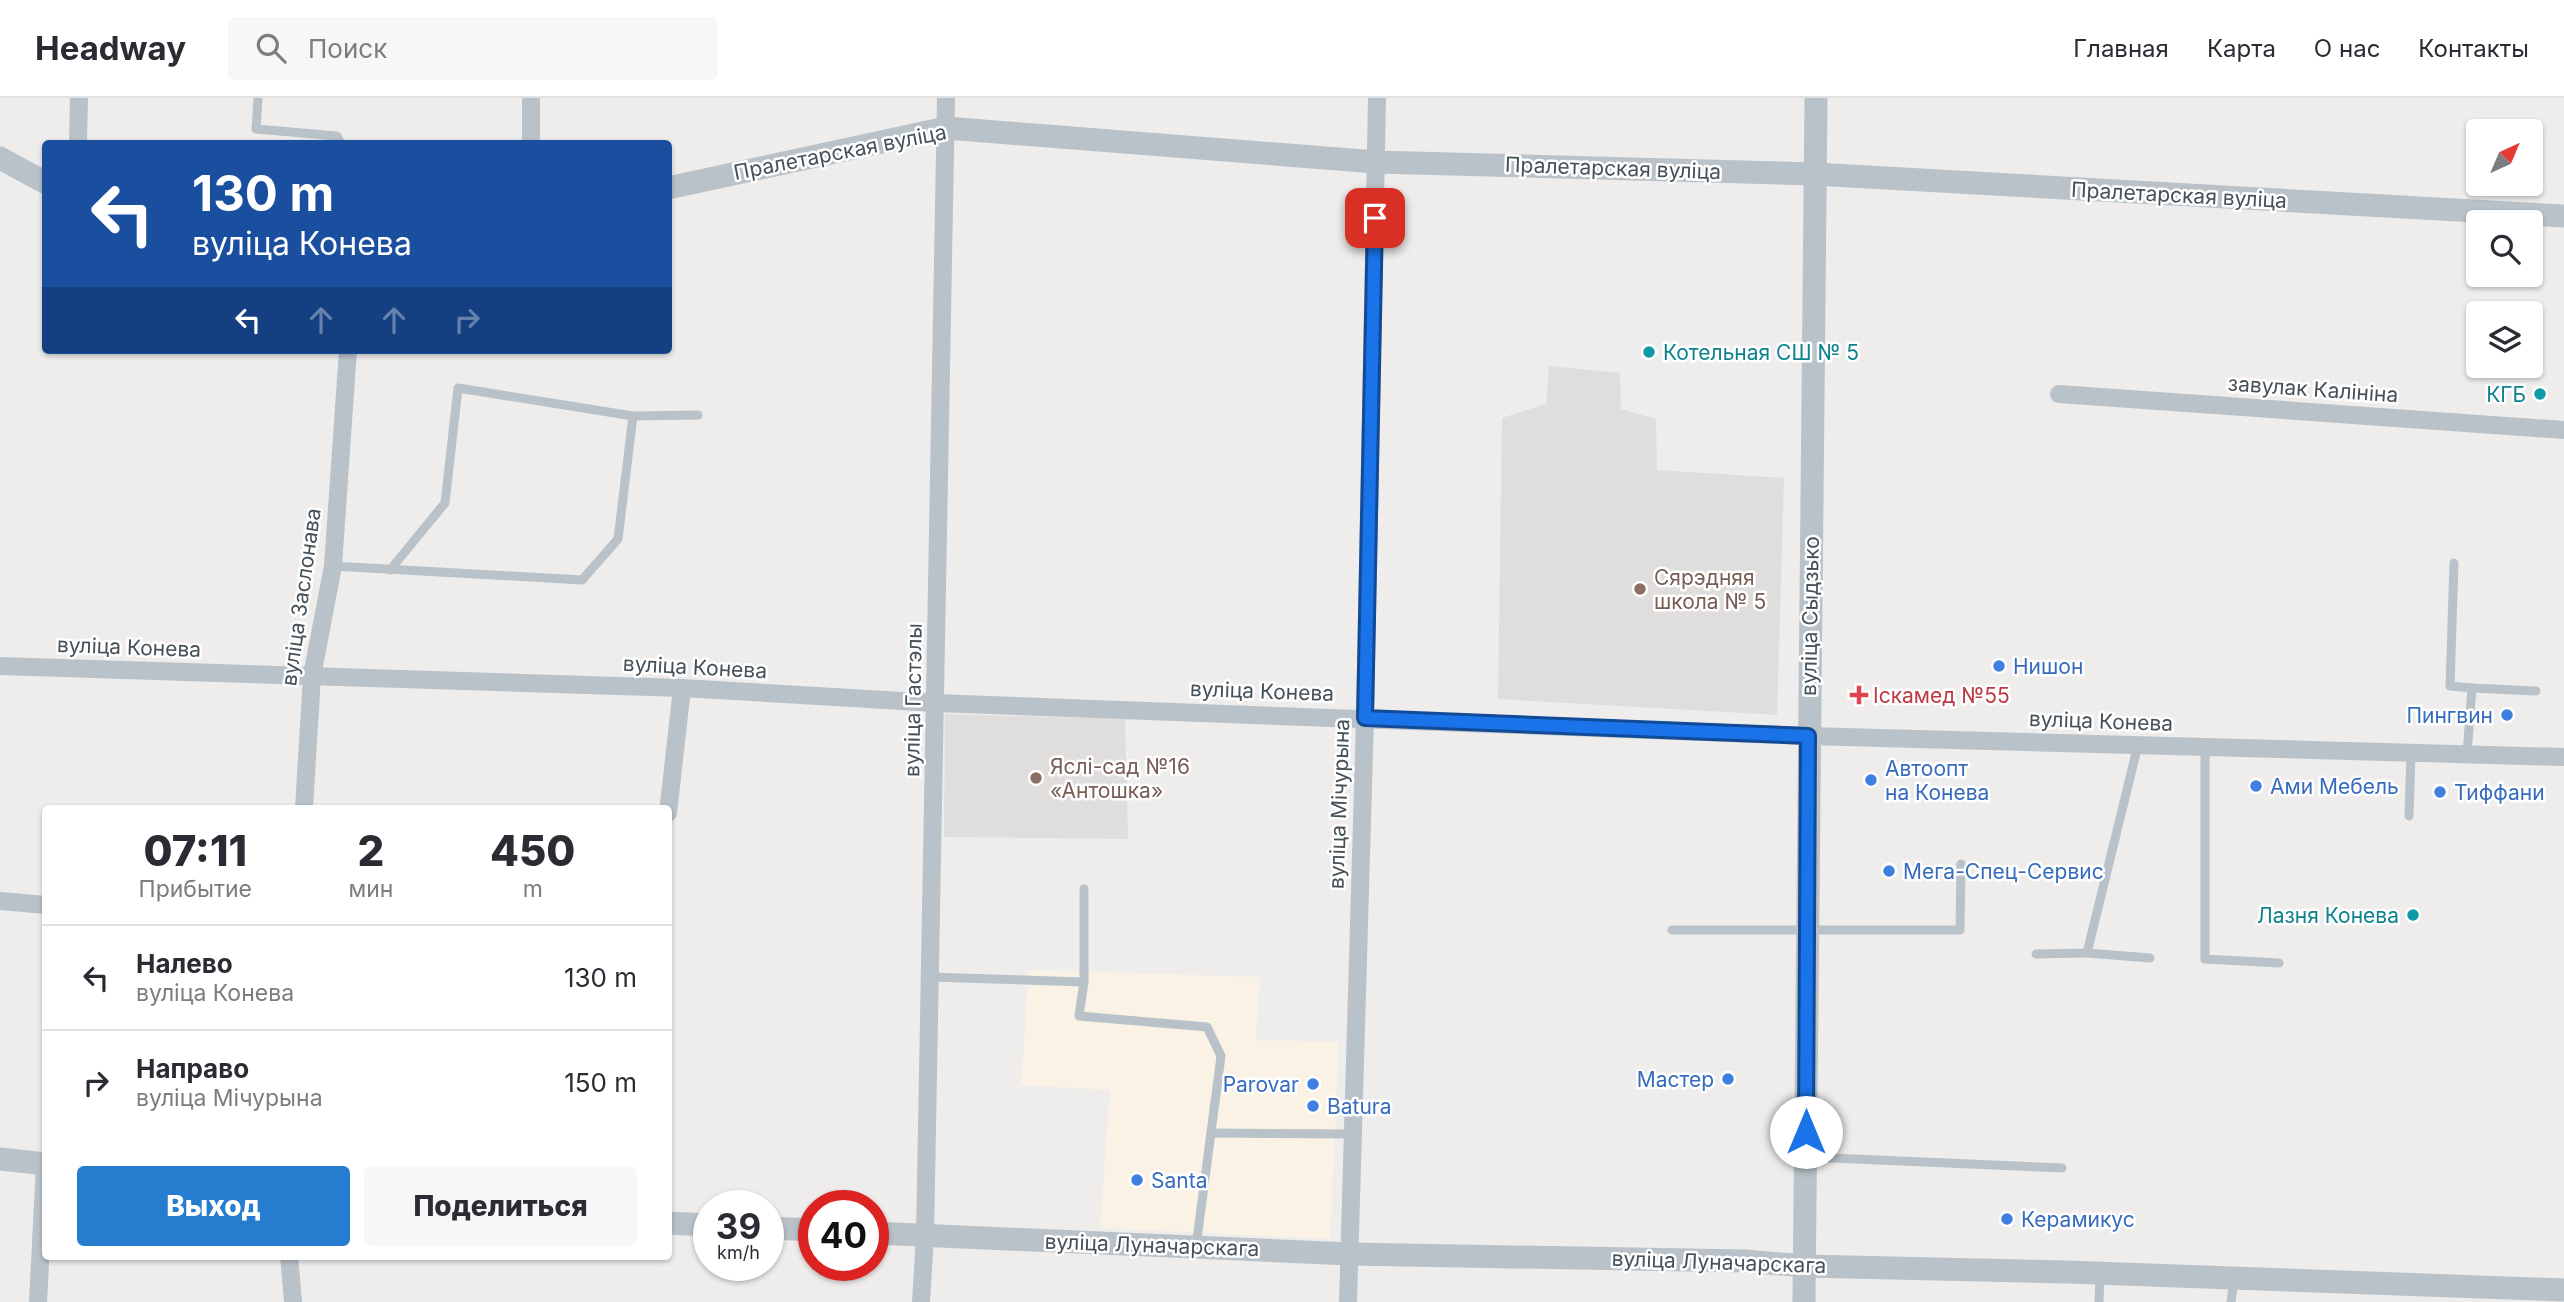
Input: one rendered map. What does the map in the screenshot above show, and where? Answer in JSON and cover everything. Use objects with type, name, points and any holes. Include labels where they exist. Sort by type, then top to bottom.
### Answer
[{"type":"street","points":[[78,140],[79,98]]},
{"type":"street","points":[[531,98],[531,140]]},
{"type":"street","name":"вуліца Гастэлы","points":[[921,1302],[925,1236],[946,98]]},
{"type":"street","name":"вуліца Мічурына","points":[[1348,1302],[1365,718],[1377,98]]},
{"type":"street","name":"вуліца Сыдзько","points":[[1804,1302],[1816,98]]},
{"type":"street","name":"Пралетарская вуліца","points":[[672,187],[946,128],[1376,162],[1814,174],[2564,216]]},
{"type":"street","points":[[0,158],[42,181]]},
{"type":"street","name":"вуліца Заслонава","points":[[304,805],[312,676],[332,566],[348,354]]},
{"type":"street","name":"завулак Калініна","points":[[2059,394],[2564,430]]},
{"type":"street","name":"вуліца Конева","points":[[0,666],[682,688],[936,703],[1808,736],[2564,757]]},
{"type":"street","points":[[669,805],[682,688]]},
{"type":"street","points":[[0,901],[42,905]]},
{"type":"street","points":[[0,1158],[42,1163]]},
{"type":"street","points":[[672,1223],[693,1224]]},
{"type":"street","points":[[38,1302],[42,1233]]},
{"type":"street","name":"вуліца Луначарскага","points":[[889,1234],[1349,1254],[1745,1261],[1805,1266],[2100,1273],[2564,1290]]},
{"type":"street","points":[[289,1260],[293,1302]]},
{"type":"lane","points":[[258,98],[256,130],[337,136],[339,140]]},
{"type":"lane","points":[[390,570],[445,503],[458,388],[633,416],[698,415]]},
{"type":"lane","points":[[332,566],[582,580],[618,538],[633,416]]},
{"type":"lane","points":[[2454,563],[2450,686],[2536,691]]},
{"type":"lane","points":[[2467,754],[2472,688]]},
{"type":"lane","points":[[2087,953],[2138,745]]},
{"type":"lane","points":[[2205,747],[2205,959],[2278,963]]},
{"type":"lane","points":[[2409,816],[2411,752]]},
{"type":"lane","points":[[1672,930],[1960,930],[1961,864]]},
{"type":"lane","points":[[1084,889],[1084,982],[1079,1016],[1207,1027],[1221,1055],[1196,1247]]},
{"type":"lane","points":[[2036,954],[2087,953],[2150,958]]},
{"type":"lane","points":[[930,976],[1084,982]]},
{"type":"lane","points":[[1211,1133],[1352,1134]]},
{"type":"lane","points":[[1806,1157],[2062,1168]]},
{"type":"lane","points":[[2099,1302],[2100,1273]]},
{"type":"lane","points":[[2231,1302],[2234,1278]]},
{"type":"shaded area","name":"Сярэдняя школа № 5","points":[[1549,366],[1620,373],[1621,409],[1656,419],[1657,470],[1784,478],[1777,715],[1498,699],[1502,418],[1546,404]]},
{"type":"shaded area","name":"Яслі-сад №16 «Антошка»","points":[[945,714],[1125,719],[1128,839],[944,837]]},
{"type":"shaded area","points":[[1029,970],[1260,977],[1256,1040],[1339,1042],[1330,1239],[1100,1228],[1110,1090],[1021,1085]]},
{"type":"place","name":"Котельная СШ № 5","points":[[1649,352]]},
{"type":"place","name":"КГБ","points":[[2540,394]]},
{"type":"place","name":"Сярэдняя школа № 5","points":[[1640,589]]},
{"type":"place","name":"Нишон","points":[[1999,666]]},
{"type":"place","name":"Іскамед №55","points":[[1859,695]]},
{"type":"place","name":"Пингвин","points":[[2507,715]]},
{"type":"place","name":"Яслі-сад №16 «Антошка»","points":[[1036,778]]},
{"type":"place","name":"Автоопт на Конева","points":[[1871,780]]},
{"type":"place","name":"Ами Мебель","points":[[2256,786]]},
{"type":"place","name":"Тиффани","points":[[2440,792]]},
{"type":"place","name":"Мега-Спец-Сервис","points":[[1889,871]]},
{"type":"place","name":"Лазня Конева","points":[[2413,915]]},
{"type":"place","name":"Мастер","points":[[1728,1079]]},
{"type":"place","name":"Parovar","points":[[1313,1084]]},
{"type":"place","name":"Batura","points":[[1313,1106]]},
{"type":"place","name":"Santa","points":[[1137,1180]]},
{"type":"place","name":"Керамикус","points":[[2007,1219]]},
{"type":"route","points":[[1375,218],[1365,718],[1808,736],[1806,1132]]}]
